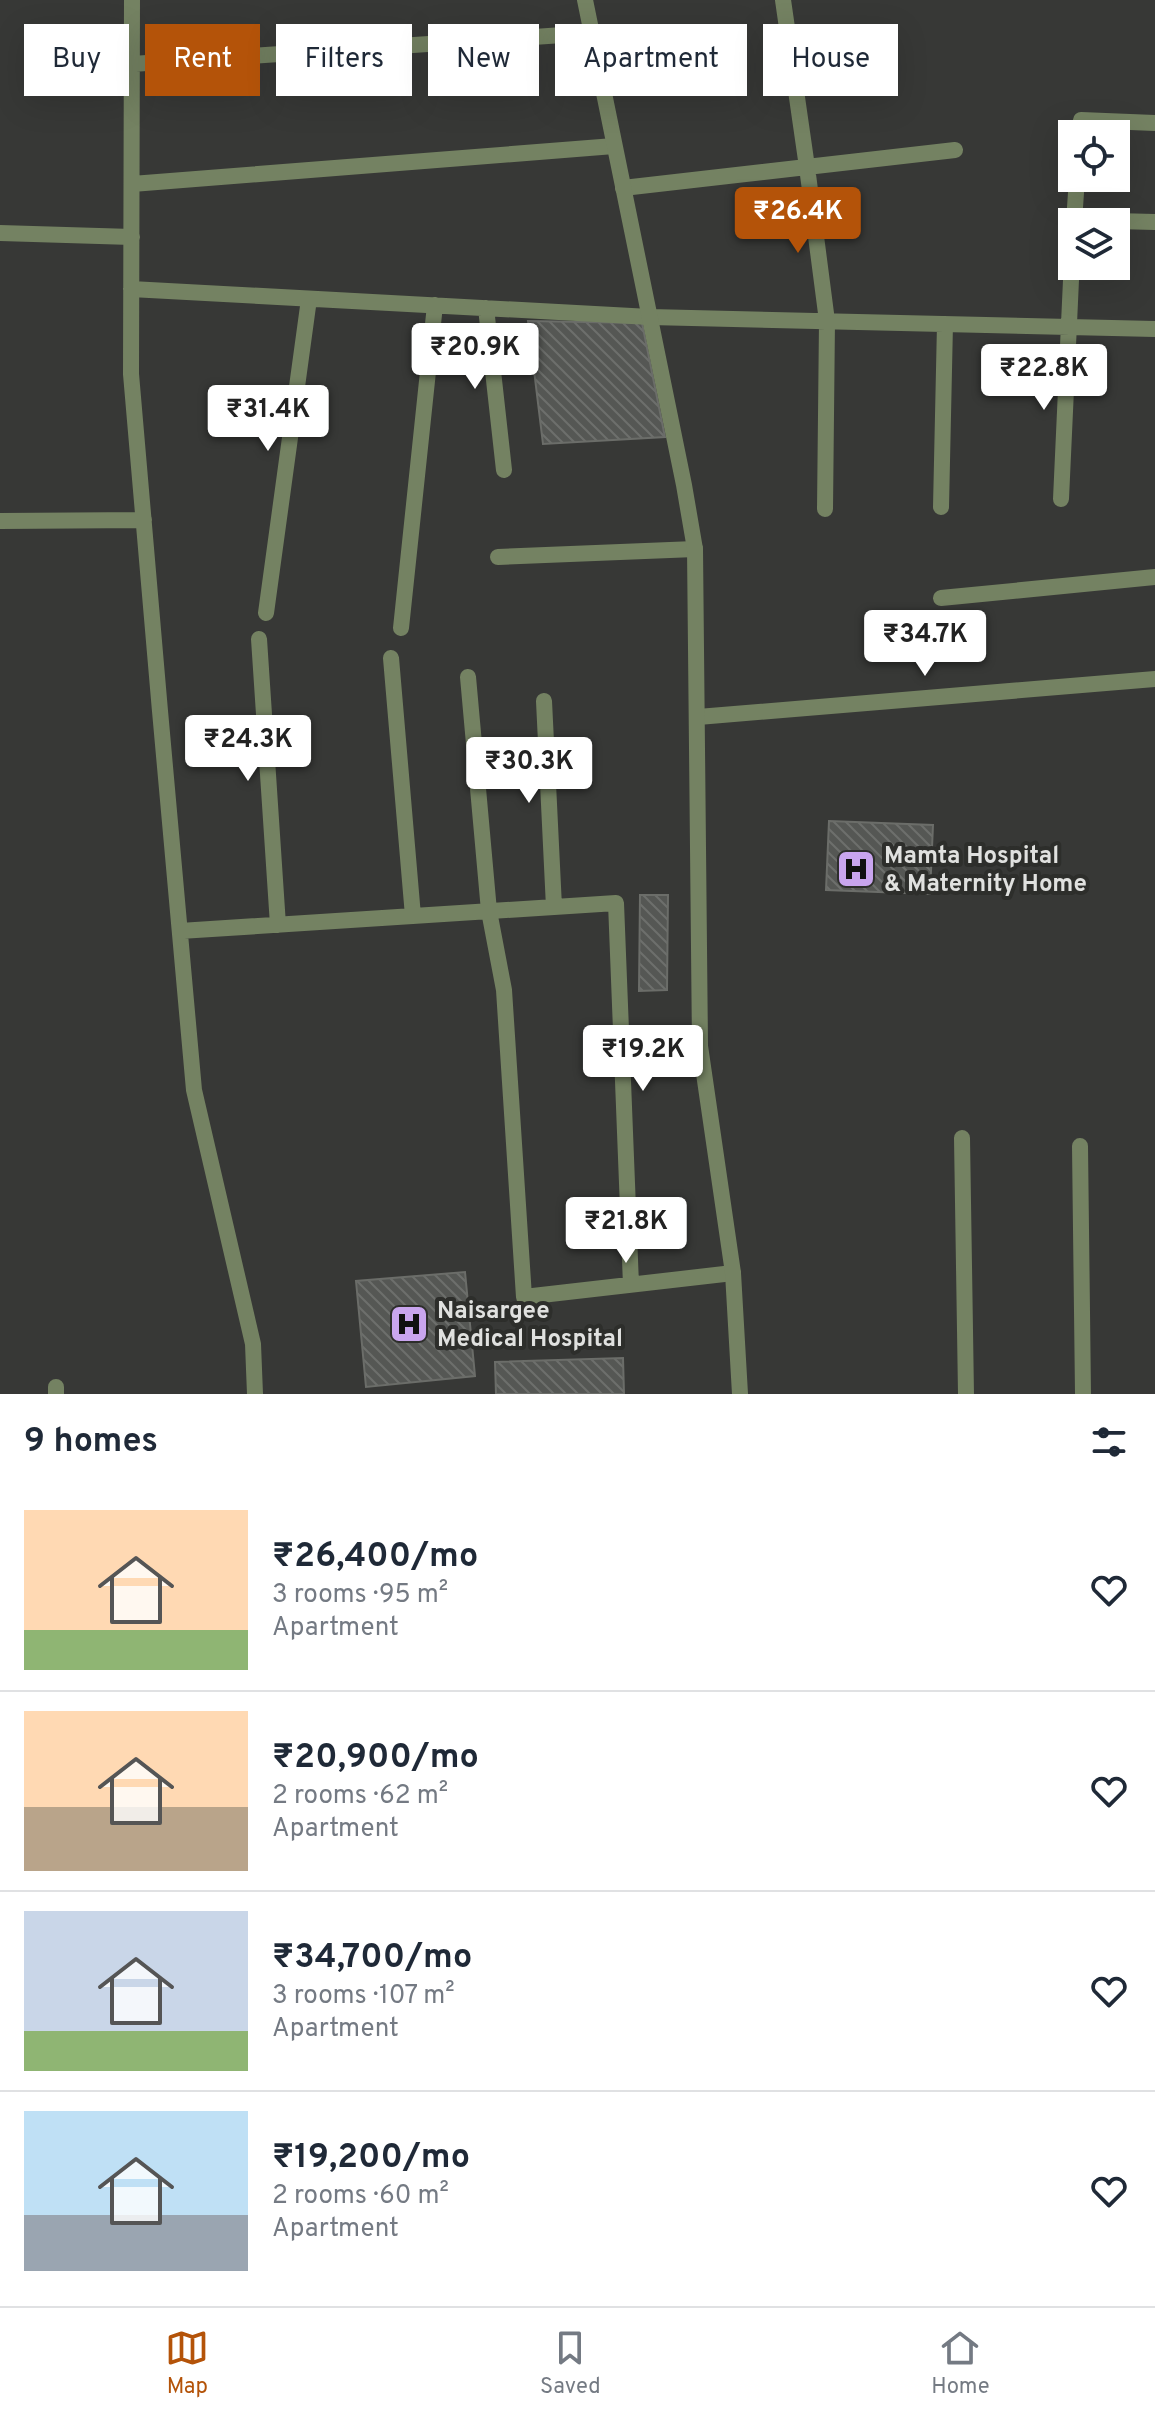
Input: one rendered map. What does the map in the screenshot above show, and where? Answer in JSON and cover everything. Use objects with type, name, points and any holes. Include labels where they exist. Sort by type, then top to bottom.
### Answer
[{"type":"street","points":[[132,0],[131,374],[194,1090],[253,1344],[255,1394]]},
{"type":"street","points":[[585,0],[590,24]]},
{"type":"street","points":[[783,0],[827,321],[825,509]]},
{"type":"street","points":[[132,64],[555,35]]},
{"type":"street","points":[[604,96],[695,549],[700,1046],[733,1273],[740,1394]]},
{"type":"street","points":[[1130,122],[1155,123]]},
{"type":"street","points":[[132,184],[614,146]]},
{"type":"street","points":[[623,188],[955,150]]},
{"type":"street","points":[[1130,222],[1155,222]]},
{"type":"street","points":[[0,233],[132,237]]},
{"type":"street","points":[[1061,499],[1070,280]]},
{"type":"street","points":[[131,289],[650,317],[1155,329]]},
{"type":"street","points":[[266,613],[309,299]]},
{"type":"street","points":[[401,628],[435,305]]},
{"type":"street","points":[[486,308],[504,470]]},
{"type":"street","points":[[941,507],[945,324]]},
{"type":"street","points":[[0,521],[144,520]]},
{"type":"street","points":[[498,557],[695,549]]},
{"type":"street","points":[[941,598],[1155,577]]},
{"type":"street","points":[[259,639],[278,925]]},
{"type":"street","points":[[391,658],[413,916]]},
{"type":"street","points":[[468,677],[489,911],[504,990],[524,1297],[733,1273]]},
{"type":"street","points":[[698,717],[1155,679]]},
{"type":"street","points":[[544,701],[554,907]]},
{"type":"street","points":[[180,931],[616,903],[631,1285]]},
{"type":"street","points":[[962,1138],[966,1394]]},
{"type":"street","points":[[1080,1146],[1083,1394]]},
{"type":"building","points":[[528,321],[642,323],[665,437],[543,444]]},
{"type":"building","points":[[829,821],[933,825],[930,894],[826,890]]},
{"type":"building","points":[[640,895],[668,895],[667,990],[639,991]]},
{"type":"building","points":[[465,1272],[475,1376],[366,1387],[356,1281]]},
{"type":"building","points":[[623,1358],[624,1394],[496,1394],[495,1362]]},
{"type":"place","name":"Mamta Hospital & Maternity Home","points":[[856,869]]},
{"type":"place","name":"Naisargee Medical Hospital","points":[[409,1324]]}]
